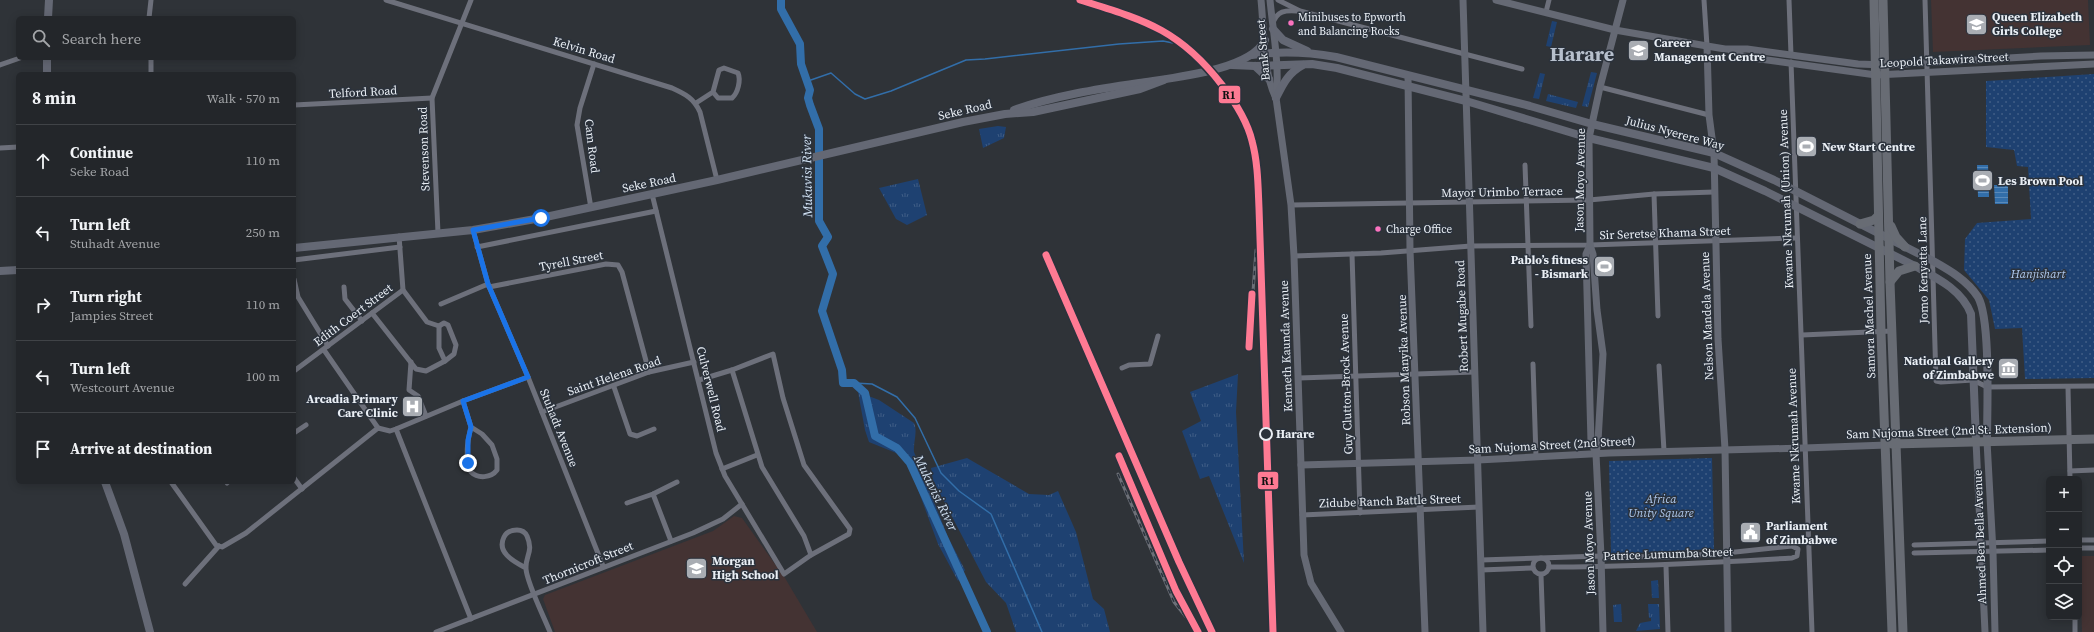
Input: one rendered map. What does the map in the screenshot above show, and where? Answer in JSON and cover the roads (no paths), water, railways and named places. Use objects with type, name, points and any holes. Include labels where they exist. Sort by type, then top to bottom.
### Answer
[{"type":"highway","name":"Samora Machel Avenue","points":[[1874,0],[1878,234],[1892,632]]},
{"type":"highway","name":"Samora Machel Avenue","points":[[1883,0],[1886,65],[1889,255],[1897,444],[1902,632]]},
{"type":"highway","points":[[1860,224],[1874,220],[1878,216]]},
{"type":"highway","points":[[1889,219],[1896,237],[1905,247]]},
{"type":"highway","points":[[1890,282],[1899,271],[1915,266]]},
{"type":"highway","name":"Sam Nujoma Street (2nd St. Extension)","points":[[1886,445],[1976,441],[2094,439]]},
{"type":"main road","points":[[48,16],[49,0]]},
{"type":"main road","points":[[1273,27],[1283,40],[1311,53]]},
{"type":"main road","points":[[1232,65],[1252,55],[1261,48],[1265,40]]},
{"type":"main road","name":"Julius Nyerere Way","points":[[1252,55],[1275,52],[1311,53],[1336,57],[1465,89],[1592,124],[1714,153],[1795,191],[1933,261],[1954,273],[1969,287],[1978,298],[1983,309],[1987,386],[1987,441]]},
{"type":"main road","points":[[47,60],[47,72]]},
{"type":"main road","name":"Julius Nyerere Way","points":[[1232,65],[1320,65],[1338,68],[1466,101],[1589,138],[1714,168],[1889,255],[1915,266],[1933,276],[1960,295],[1967,303],[1973,324],[1973,380],[1976,441]]},
{"type":"main road","name":"Seke Road","points":[[296,248],[399,236],[473,230],[591,208],[1005,114],[1033,112],[1133,91],[1164,80],[1232,65]]},
{"type":"main road","points":[[1276,98],[1286,78],[1295,70],[1304,65]]},
{"type":"main road","points":[[1255,66],[1270,79]]},
{"type":"main road","points":[[0,271],[16,270]]},
{"type":"main road","points":[[105,484],[124,534],[146,612],[150,632]]},
{"type":"street","points":[[149,16],[151,0]]},
{"type":"street","name":"Kelvin Road","points":[[386,0],[672,88],[684,93],[696,104]]},
{"type":"street","name":"Stevenson Road","points":[[438,233],[432,98],[471,0]]},
{"type":"street","points":[[1261,0],[1267,66],[1276,98]]},
{"type":"street","name":"Bank Street","points":[[1270,0],[1276,65],[1276,98]]},
{"type":"street","points":[[1278,0],[1300,10],[1522,69]]},
{"type":"street","name":"Robert Mugabe Road","points":[[1463,0],[1483,632]]},
{"type":"street","name":"Leopold Takawira Street","points":[[1496,0],[1615,30],[1706,46],[1725,49],[1747,49],[1876,65],[2041,56],[2094,56]]},
{"type":"street","points":[[1546,12],[1549,0]]},
{"type":"street","name":"Jason Moyo Avenue","points":[[1603,632],[1602,556],[1596,454],[1598,443],[1603,354],[1597,310],[1593,254],[1590,245],[1589,138],[1600,87],[1623,0]]},
{"type":"street","name":"Nelson Mandela Avenue","points":[[1704,0],[1709,115],[1714,153],[1718,339],[1725,449],[1728,632]]},
{"type":"street","points":[[1789,0],[1791,55]]},
{"type":"street","name":"Jomo Kenyatta Lane","points":[[1925,0],[1936,381],[1973,380],[1987,386],[2094,386]]},
{"type":"street","points":[[1273,27],[1277,14],[1300,10]]},
{"type":"street","name":"Leopold Takawira Street","points":[[1725,49],[1745,57],[1791,62],[1876,75],[1928,74],[2094,64]]},
{"type":"street","points":[[0,65],[16,59]]},
{"type":"street","points":[[151,60],[151,72]]},
{"type":"street","name":"Kwame Nkrumah (Union) Avenue","points":[[1791,62],[1796,238],[1802,335]]},
{"type":"street","name":"Cam Road","points":[[591,208],[577,125],[580,108],[594,64]]},
{"type":"street","points":[[713,92],[718,98],[732,98],[735,94],[740,78],[738,73],[724,68],[719,70],[713,92],[696,104],[717,180]]},
{"type":"street","name":"Robson Manyika Avenue","points":[[1408,76],[1410,250],[1425,632]]},
{"type":"street","points":[[1600,87],[1709,115]]},
{"type":"street","name":"Telford Road","points":[[296,105],[432,98]]},
{"type":"street","name":"Kenneth Kaunda Avenue","points":[[1276,98],[1291,205],[1304,555],[1307,574],[1316,592],[1341,632]]},
{"type":"street","points":[[0,148],[16,147]]},
{"type":"street","points":[[1525,165],[1531,326]]},
{"type":"street","name":"Mayor Urimbo Terrace","points":[[1291,205],[1527,202],[1589,200],[1654,194],[1714,192]]},
{"type":"street","name":"Culverwell Road","points":[[652,194],[716,453],[722,469],[784,574],[811,555]]},
{"type":"street","points":[[1654,194],[1658,316]]},
{"type":"street","points":[[477,247],[656,210]]},
{"type":"street","name":"Stuhadt Avenue","points":[[473,230],[489,286],[528,377],[604,566]]},
{"type":"street","points":[[372,313],[416,369],[422,372],[445,361],[454,354],[456,344],[448,325],[444,323],[439,326],[427,322],[403,290],[399,236]]},
{"type":"street","name":"Sir Seretse Khama Street","points":[[1294,256],[1352,254],[1471,246],[1590,245],[1796,238]]},
{"type":"street","name":"Jason Moyo Avenue","points":[[1590,245],[1586,254],[1588,351],[1591,442],[1596,454]]},
{"type":"street","points":[[296,260],[400,247]]},
{"type":"street","name":"Guy Clutton-Brock Avenue","points":[[1352,254],[1360,513]]},
{"type":"street","name":"Tyrell Street","points":[[489,286],[606,264],[618,265],[622,272],[649,372]]},
{"type":"street","points":[[441,304],[489,286]]},
{"type":"street","points":[[344,287],[344,294],[348,303],[362,321]]},
{"type":"street","points":[[296,288],[298,297],[328,346]]},
{"type":"street","name":"Edith Coert Street","points":[[296,370],[403,290]]},
{"type":"street","points":[[439,326],[440,348],[445,361]]},
{"type":"street","points":[[1802,335],[1892,331]]},
{"type":"street","name":"Kwame Nkrumah Avenue","points":[[1802,335],[1804,448],[1812,632]]},
{"type":"street","points":[[1122,368],[1127,365],[1150,364],[1158,336]]},
{"type":"street","points":[[324,350],[378,428],[390,431],[463,401],[528,377]]},
{"type":"street","points":[[699,380],[732,370],[773,354],[784,398],[804,465],[850,529],[849,534],[844,538],[811,555],[804,536],[762,467],[757,455],[732,370]]},
{"type":"street","points":[[411,362],[409,390],[416,394],[426,416]]},
{"type":"street","name":"Saint Helena Road","points":[[542,412],[614,387],[649,372],[694,362]]},
{"type":"street","points":[[1533,364],[1536,457]]},
{"type":"street","points":[[1659,366],[1664,451]]},
{"type":"street","points":[[1298,378],[1475,372]]},
{"type":"street","points":[[614,387],[630,434],[637,436],[654,429]]},
{"type":"street","points":[[2068,387],[2070,476]]},
{"type":"street","points":[[463,401],[471,427],[467,459],[471,472],[480,477],[493,475],[497,470],[498,465],[492,445],[482,434],[471,427]]},
{"type":"street","points":[[296,432],[306,425]]},
{"type":"street","points":[[172,484],[217,546],[224,547],[246,533],[378,428]]},
{"type":"street","points":[[396,429],[471,619]]},
{"type":"street","name":"Ahmed Ben Bella Avenue","points":[[1976,441],[1985,632]]},
{"type":"street","name":"Ahmed Ben Bella Avenue","points":[[1987,441],[1993,552],[1995,632]]},
{"type":"street","name":"Sam Nujoma Street (2nd St. Extension)","points":[[1804,448],[1886,445]]},
{"type":"street","name":"Sam Nujoma Street (2nd Street)","points":[[1301,465],[1478,460],[1664,451],[1804,448]]},
{"type":"street","points":[[722,469],[757,455]]},
{"type":"street","points":[[2070,471],[2094,470]]},
{"type":"street","points":[[296,481],[302,489]]},
{"type":"street","points":[[627,502],[653,494],[677,482]]},
{"type":"street","points":[[653,494],[671,541]]},
{"type":"street","name":"Thornicroft Street","points":[[436,632],[535,595],[604,566],[710,526],[730,515],[742,504]]},
{"type":"street","name":"Zidube Ranch Battle Street","points":[[1302,515],[1479,508]]},
{"type":"street","points":[[526,568],[512,560],[504,551],[503,540],[505,536],[512,531],[520,531],[527,536],[530,553],[526,568],[550,632]]},
{"type":"street","points":[[2082,540],[2094,540]]},
{"type":"street","points":[[1914,545],[2046,541]]},
{"type":"street","points":[[1938,544],[1939,553]]},
{"type":"street","points":[[185,584],[217,546]]},
{"type":"street","name":"Patrice Lumumba Street","points":[[1481,560],[1602,556],[1666,557],[1726,553],[1792,546],[1799,551],[1797,556],[1792,558],[1666,566],[1549,567]]},
{"type":"street","points":[[2082,548],[2094,548]]},
{"type":"street","points":[[1914,554],[2046,550]]},
{"type":"street","points":[[1540,558],[1546,560],[1549,567],[1546,572],[1541,574],[1536,573],[1533,568],[1535,560],[1540,558]]},
{"type":"street","points":[[1666,566],[1668,632]]},
{"type":"street","points":[[1481,570],[1533,568]]},
{"type":"street","points":[[1541,574],[1542,632]]},
{"type":"street","points":[[2075,620],[2075,632]]},
{"type":"waterway","name":"Mukuvisi River","points":[[781,0],[781,9],[800,44],[801,64],[810,90],[808,98],[819,129],[819,221],[828,237],[822,246],[833,274],[822,311],[842,370],[843,383],[854,383],[865,393],[875,436],[897,448],[910,463],[987,632]]},
{"type":"waterway","points":[[808,81],[831,73],[855,94],[865,99],[891,91],[966,60],[1119,44],[1163,41],[1173,43]]},
{"type":"waterway","points":[[854,383],[872,384],[897,397],[915,418],[941,473],[959,491],[991,514],[1042,632]]},
{"type":"railway","points":[[1080,0],[1142,21],[1159,29],[1191,51],[1227,91],[1240,112],[1250,133],[1254,149],[1258,191],[1273,632]]},
{"type":"railway","points":[[1249,347],[1256,250]]},
{"type":"railway","points":[[1046,255],[1179,562],[1212,632]]},
{"type":"railway","points":[[1119,456],[1176,591],[1198,632]]},
{"type":"railway","points":[[1118,474],[1174,602],[1186,617]]},
{"type":"place","name":"Minibuses to Epworth and Balancing Rocks","points":[[1291,23]]},
{"type":"place","name":"Queen Elizabeth Girls College","points":[[1977,24]]},
{"type":"place","name":"Career Management Centre","points":[[1639,50]]},
{"type":"place","name":"New Start Centre","points":[[1806,147]]},
{"type":"place","name":"Les Brown Pool","points":[[1983,181]]},
{"type":"place","name":"Charge Office","points":[[1378,229]]},
{"type":"place","name":"Pablo’s fitness - Bismark","points":[[1604,267]]},
{"type":"place","name":"National Gallery of Zimbabwe","points":[[2009,368]]},
{"type":"place","name":"Arcadia Primary Care Clinic","points":[[413,406]]},
{"type":"place","name":"Harare","points":[[1266,434]]},
{"type":"place","name":"Parliament of Zimbabwe","points":[[1750,533]]},
{"type":"place","name":"Morgan High School","points":[[696,568]]},
{"type":"district","name":"Harare","points":[[1582,54]]},
{"type":"park label","name":"Hanjishart","points":[[2038,274]]},
{"type":"park label","name":"Africa Unity Square","points":[[1661,506]]}]
